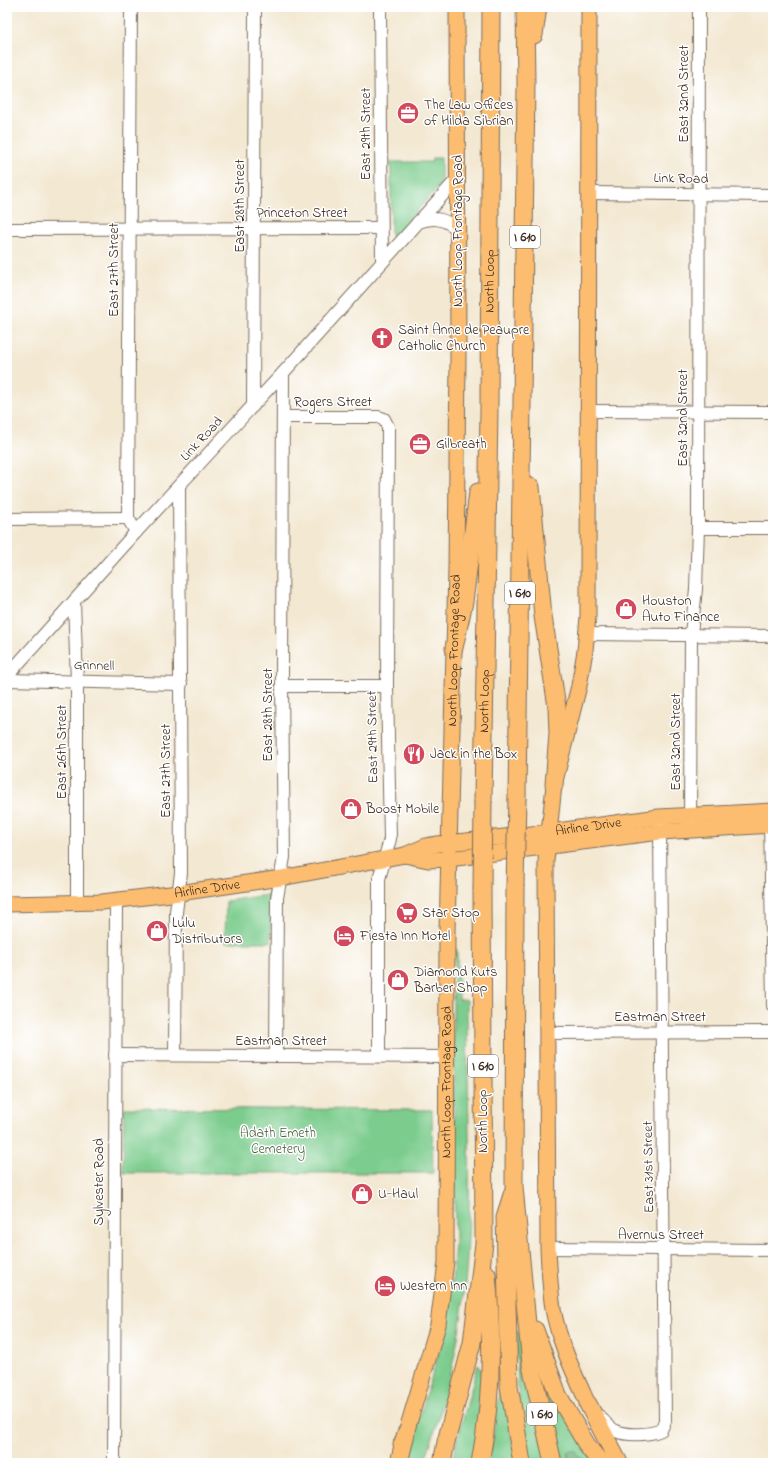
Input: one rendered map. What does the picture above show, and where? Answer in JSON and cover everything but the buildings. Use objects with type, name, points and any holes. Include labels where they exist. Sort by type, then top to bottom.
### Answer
[{"type":"highway","points":[[482,7],[490,115]]},
{"type":"highway","name":"North Loop","points":[[442,1463],[446,1442],[472,1343],[484,1243],[482,890],[489,409],[490,7]]},
{"type":"highway","name":"I 610","points":[[526,7],[523,389],[515,886],[514,1187],[527,1307],[531,1365],[553,1463]]},
{"type":"highway","points":[[526,84],[538,7]]},
{"type":"highway","points":[[523,389],[543,616],[557,707],[558,733],[554,785]]},
{"type":"highway","points":[[454,648],[464,602],[489,409]]},
{"type":"highway","points":[[514,1187],[505,1217],[507,1325],[509,1386],[522,1463]]},
{"type":"highway","points":[[480,1463],[485,1436],[490,1371],[490,1307],[484,1243]]},
{"type":"highway","points":[[527,1307],[558,1396],[588,1446],[601,1463]]},
{"type":"highway","points":[[588,1404],[619,1463]]},
{"type":"highway","points":[[399,1463],[406,1433]]},
{"type":"highway","points":[[435,1463],[446,1442]]},
{"type":"main road","name":"North Loop Frontage Road","points":[[391,1463],[406,1433],[438,1325],[446,1262],[449,842],[454,648],[458,230],[458,7]]},
{"type":"main road","points":[[588,7],[587,634],[579,686],[554,785],[546,861],[548,1248],[554,1311],[570,1366],[588,1404]]},
{"type":"main road","name":"Airline Drive","points":[[7,904],[116,901],[179,893],[280,878],[405,855],[426,846],[449,842],[550,832],[659,817],[690,822],[772,818]]},
{"type":"main road","name":"Airline Drive","points":[[405,855],[428,860],[449,860],[660,832],[690,822]]},
{"type":"street","name":"East 27th Street","points":[[130,7],[128,518],[136,532]]},
{"type":"street","name":"East 28th Street","points":[[253,406],[255,7]]},
{"type":"street","name":"East 29th Street","points":[[380,7],[382,262]]},
{"type":"street","name":"East 32nd Street","points":[[690,822],[691,634],[696,589],[698,528],[697,412],[700,7]]},
{"type":"street","name":"Link Road","points":[[7,676],[136,532],[283,373],[418,222],[424,213],[458,178]]},
{"type":"street","name":"Link Road","points":[[588,192],[773,195]]},
{"type":"street","points":[[418,222],[431,218],[440,218],[458,230]]},
{"type":"street","name":"Princeton Street","points":[[7,229],[381,228]]},
{"type":"street","name":"East 28th Street","points":[[276,1056],[277,898],[284,857],[282,686],[283,373]]},
{"type":"street","points":[[588,411],[773,412]]},
{"type":"street","name":"Rogers Street","points":[[284,417],[378,417],[384,419],[387,424],[388,439]]},
{"type":"street","name":"East 29th Street","points":[[379,1056],[379,880],[390,839],[387,686],[388,439]]},
{"type":"street","name":"East 27th Street","points":[[175,1055],[176,912],[182,873],[179,486]]},
{"type":"street","points":[[7,519],[128,518]]},
{"type":"street","points":[[698,528],[773,528]]},
{"type":"street","name":"East 26th Street","points":[[74,602],[77,681],[77,903]]},
{"type":"street","points":[[587,634],[773,636]]},
{"type":"street","name":"Grinnell","points":[[7,680],[181,684]]},
{"type":"street","points":[[282,686],[387,686]]},
{"type":"street","name":"East 31st Street","points":[[588,1404],[609,1427],[620,1433],[649,1433],[658,1431],[664,1427],[666,1415],[659,817]]},
{"type":"street","points":[[772,818],[773,1006]]},
{"type":"street","name":"Sylvester Road","points":[[114,1463],[116,901]]},
{"type":"street","name":"Eastman Street","points":[[546,1032],[773,1032]]},
{"type":"street","name":"Eastman Street","points":[[115,1055],[447,1057]]},
{"type":"street","name":"Avernus Street","points":[[548,1248],[773,1250]]},
{"type":"green space","points":[[432,158],[441,158],[441,184],[394,236],[391,234],[391,162],[432,162]]},
{"type":"green space","points":[[267,895],[271,903],[271,942],[225,942],[226,901]]},
{"type":"green space","points":[[455,948],[457,950],[459,1000],[467,1000],[469,1222],[464,1296],[458,1338],[449,1380],[424,1463],[406,1463],[441,1345],[452,1284],[455,1242],[453,1009]]},
{"type":"green space","name":"Adath Emeth Cemetery","points":[[124,1108],[432,1110],[433,1173],[123,1173]]},
{"type":"green space","points":[[516,1332],[519,1332],[547,1463],[530,1463],[518,1392]]},
{"type":"green space","points":[[478,1364],[484,1377],[474,1463],[451,1463]]},
{"type":"green space","points":[[537,1364],[595,1463],[563,1463]]},
{"type":"green space","points":[[500,1387],[503,1387],[516,1463],[489,1463]]},
{"type":"green space","points":[[568,1451],[575,1451],[586,1463],[570,1463]]},
{"type":"place","name":"The Law Offices of Hilda Sibrian","points":[[408,113]]},
{"type":"place","name":"Saint Anne de Peaupre Catholic Church","points":[[382,338]]},
{"type":"place","name":"Gilbreath","points":[[420,444]]},
{"type":"place","name":"Houston Auto Finance","points":[[626,609]]},
{"type":"place","name":"Jack in the Box","points":[[414,754]]},
{"type":"place","name":"Boost Mobile","points":[[351,809]]},
{"type":"place","name":"Star Stop","points":[[407,913]]},
{"type":"place","name":"Lulu Distributors","points":[[157,931]]},
{"type":"place","name":"Fiesta Inn Motel","points":[[344,936]]},
{"type":"place","name":"Diamond Kuts Barber Shop","points":[[398,980]]},
{"type":"place","name":"U-Haul","points":[[362,1194]]},
{"type":"place","name":"Western Inn","points":[[385,1286]]}]
